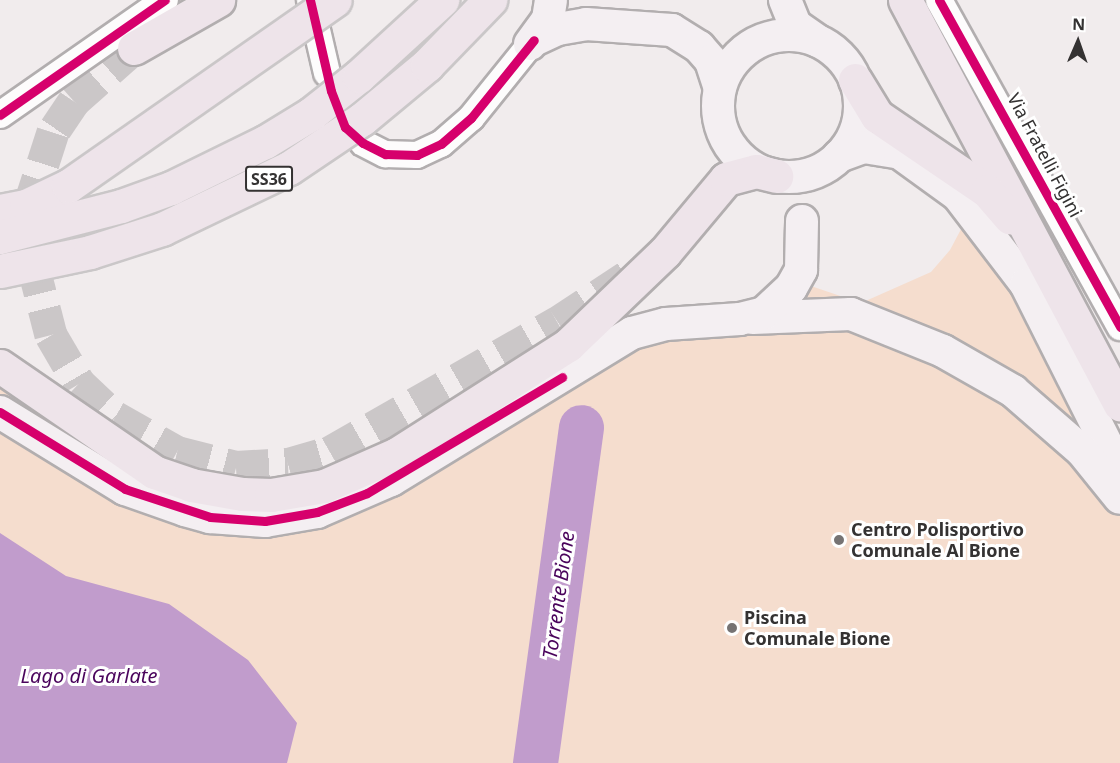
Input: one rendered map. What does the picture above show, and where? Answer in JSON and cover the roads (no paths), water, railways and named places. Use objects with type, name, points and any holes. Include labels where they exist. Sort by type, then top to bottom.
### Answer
[{"type":"highway","points":[[134,48],[218,0]]},
{"type":"highway","points":[[0,211],[26,206],[68,186],[335,0]]},
{"type":"highway","name":"SS36","points":[[0,237],[121,206],[181,184],[265,142],[311,114],[359,76],[442,0]]},
{"type":"highway","name":"SS36","points":[[0,271],[90,252],[162,228],[289,168],[362,119],[403,85],[490,0]]},
{"type":"highway","points":[[905,0],[1120,404]]},
{"type":"highway","points":[[855,80],[877,116],[987,191],[1043,258]]},
{"type":"highway","points":[[0,366],[154,472],[224,492],[271,495],[296,504],[397,454],[568,345],[664,252],[726,179],[756,171],[776,176]]},
{"type":"main road","points":[[532,42],[548,19],[553,0],[576,20],[592,24],[672,30],[699,47],[711,61],[720,88]]},
{"type":"main road","points":[[740,319],[764,313],[791,288],[802,264],[804,205],[815,179],[835,160],[859,121],[855,80],[843,60],[795,25],[785,0]]},
{"type":"main road","points":[[532,42],[558,29],[592,24]]},
{"type":"main road","points":[[824,44],[797,36],[755,44],[733,62],[720,88],[718,116],[729,143],[749,165],[776,176],[804,175],[864,147],[887,149],[926,169],[957,195],[982,224],[1026,284],[1120,471]]},
{"type":"main road","points":[[776,176],[795,196],[802,221]]},
{"type":"main road","points":[[0,412],[125,489],[210,517],[265,521],[296,504],[343,503],[383,484],[632,333],[666,324],[851,314],[943,351],[1012,392],[1082,452],[1120,498]]},
{"type":"street","points":[[0,115],[165,0]]},
{"type":"street","points":[[310,0],[327,73]]},
{"type":"street","name":"Via Fratelli Figini","points":[[939,0],[1120,327]]},
{"type":"street","points":[[363,143],[385,154],[417,155],[441,144],[471,118],[532,42]]},
{"type":"water","name":"Lago di Garlate","points":[[0,533],[66,576],[169,604],[248,660],[297,723],[287,763],[0,763]]},
{"type":"waterway","name":"Torrente Bione","points":[[535,763],[581,427]]},
{"type":"tunnel","points":[[134,48],[74,101],[53,132],[32,197],[32,261],[51,335],[79,383],[115,417],[177,452],[236,467],[288,464],[330,452],[558,322],[628,276]]},
{"type":"place","name":"Centro Polisportivo Comunale Al Bione","points":[[839,540]]},
{"type":"place","name":"Piscina Comunale Bione","points":[[732,628]]}]
